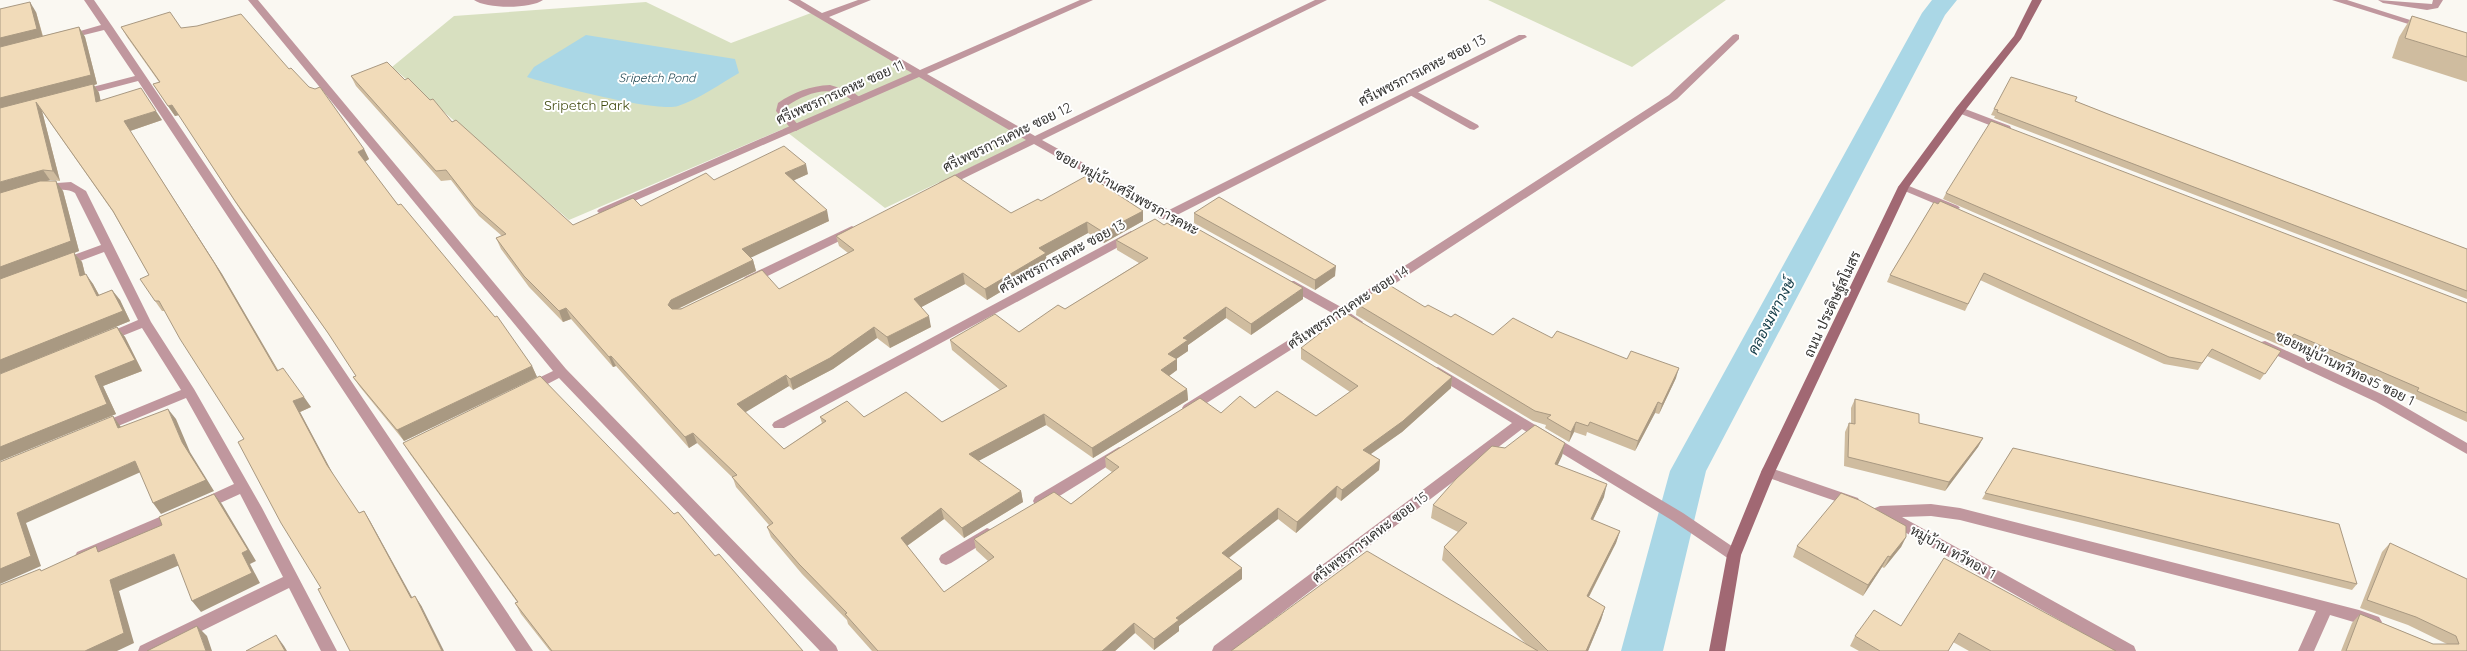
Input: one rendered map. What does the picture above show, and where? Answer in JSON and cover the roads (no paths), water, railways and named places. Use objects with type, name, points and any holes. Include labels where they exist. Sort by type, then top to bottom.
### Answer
[{"type":"street","points":[[89,0],[398,452],[525,651]]},
{"type":"street","points":[[253,0],[561,372],[830,651]]},
{"type":"street","points":[[479,0],[497,4],[517,4],[538,0]]},
{"type":"street","name":"ซอย หมู่บ้านศรีเพชรการคหะ","points":[[793,0],[1034,140],[1203,234]]},
{"type":"street","points":[[821,17],[866,0]]},
{"type":"street","name":"ศรีเพชรการเคหะ ซอย 11","points":[[603,211],[1088,0]]},
{"type":"street","name":"ศรีเพชรการเคหะ ซอย 12","points":[[936,188],[1322,0]]},
{"type":"street","name":"ถนน ประดิษฐ์สโมสร","points":[[1718,651],[1734,554],[1768,472],[1904,187],[1960,110],[2018,37],[2037,0]]},
{"type":"street","points":[[2337,0],[2430,28]]},
{"type":"street","points":[[2383,0],[2426,8],[2435,6],[2438,0]]},
{"type":"street","points":[[53,40],[107,26]]},
{"type":"street","name":"ศรีเพชรการเคหะ ซอย 13","points":[[779,425],[1147,226],[1522,37]]},
{"type":"street","name":"ศรีเพชรการเคหะ ซอย 14","points":[[1173,418],[1341,313],[1673,97],[1736,37]]},
{"type":"street","points":[[66,97],[142,77]]},
{"type":"street","points":[[796,128],[781,112],[782,105],[801,94],[834,88],[847,91],[858,100]]},
{"type":"street","points":[[1412,92],[1474,127]]},
{"type":"street","points":[[1960,110],[2015,131]]},
{"type":"street","points":[[28,191],[56,185],[71,185],[80,191],[144,322],[190,392],[329,651]]},
{"type":"street","points":[[1904,187],[1967,214]]},
{"type":"street","points":[[742,284],[866,223]]},
{"type":"street","points":[[54,266],[107,248]]},
{"type":"street","points":[[1281,278],[1366,328]]},
{"type":"street","points":[[90,344],[144,322]]},
{"type":"street","name":"ซอยหมู่บ้านทวีทอง5 ซอย 1","points":[[2255,341],[2381,399],[2467,449]]},
{"type":"street","points":[[1423,363],[1678,517],[1734,554]]},
{"type":"street","points":[[517,394],[561,372]]},
{"type":"street","points":[[90,433],[190,392]]},
{"type":"street","name":"ศรีเพชรการเคหะ ซอย 15","points":[[1220,651],[1520,423]]},
{"type":"street","points":[[1030,507],[1131,444]]},
{"type":"street","name":"หมู่บ้าน ทวีทอง 1","points":[[1768,472],[1880,512],[2128,651]]},
{"type":"street","points":[[73,561],[242,487]]},
{"type":"street","points":[[1880,512],[1931,510],[1960,514],[2359,616],[2384,625]]},
{"type":"street","points":[[946,560],[997,528]]},
{"type":"street","points":[[146,651],[292,580]]},
{"type":"street","points":[[2306,651],[2325,608]]},
{"type":"water","name":"Sripetch Pond","points":[[586,35],[735,59],[739,73],[694,99],[678,106],[667,107],[650,106],[604,97],[527,77],[534,67]]},
{"type":"waterway","name":"คลองมหาวงษ์","points":[[1642,651],[1688,471],[1934,13],[1945,0]]},
{"type":"park label","name":"Sripetch Park","points":[[587,105]]}]
